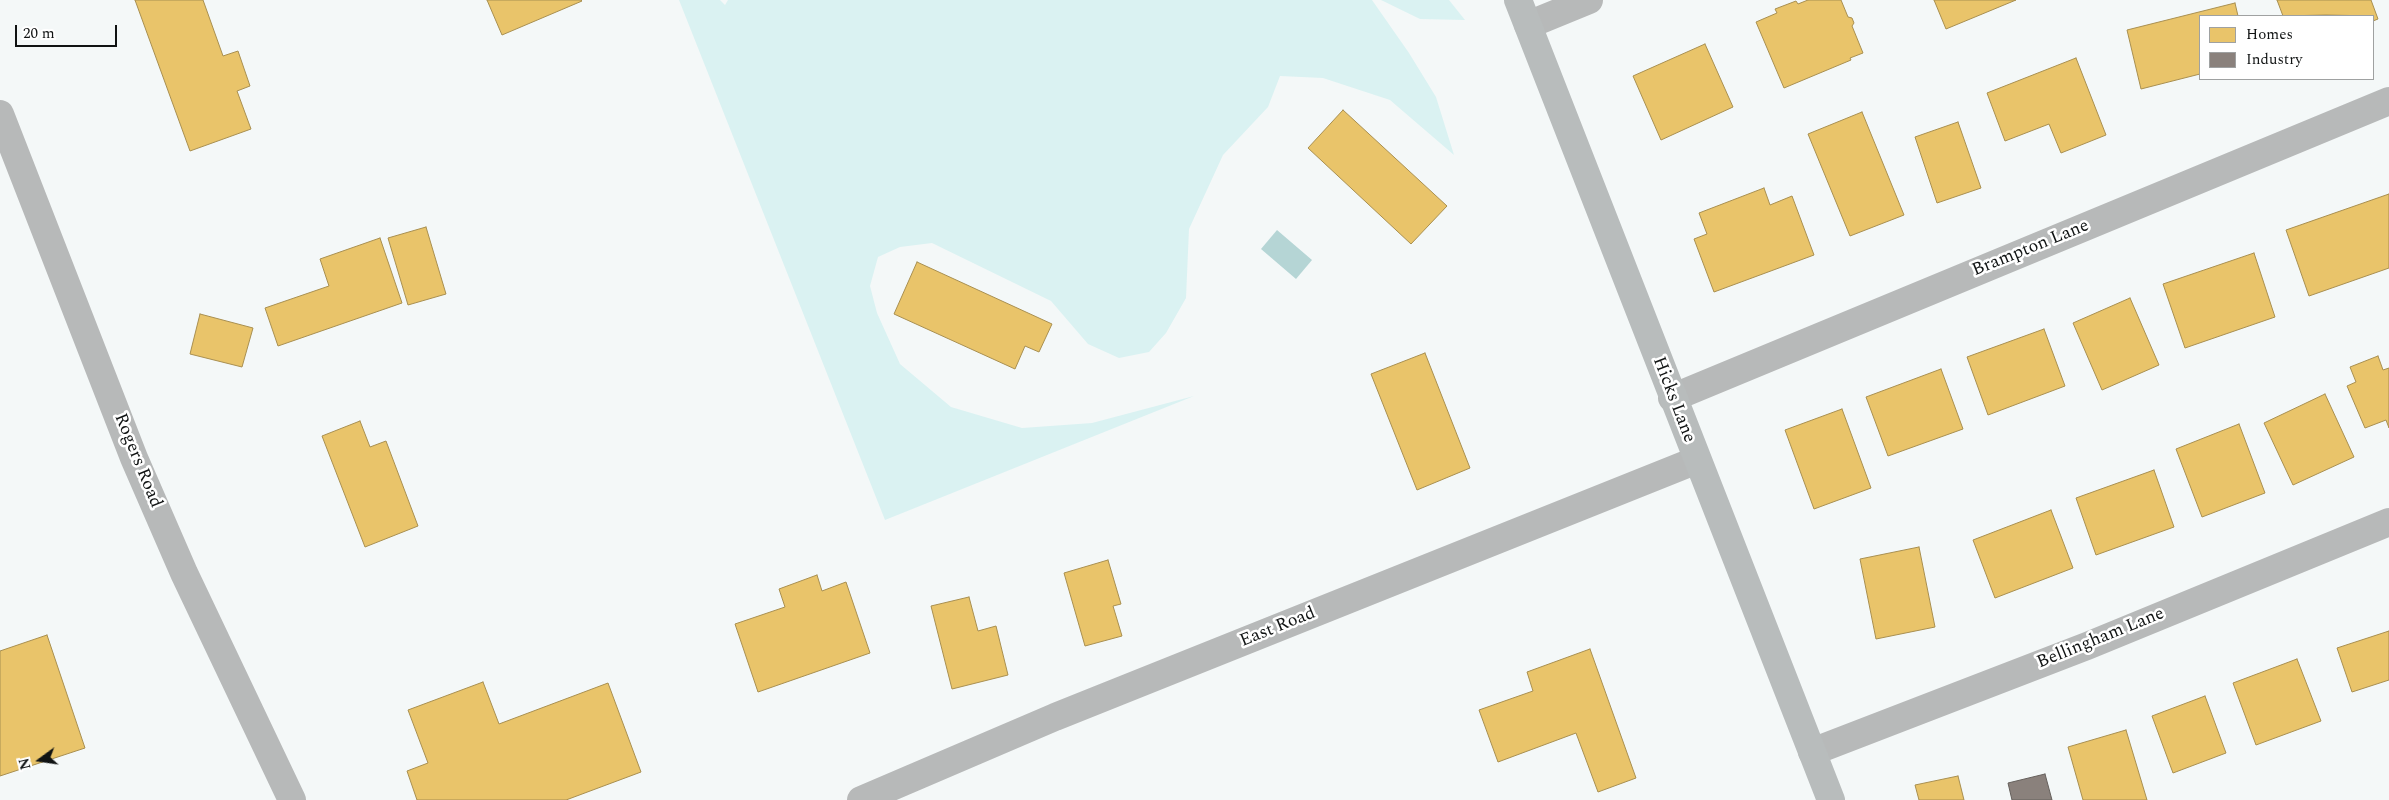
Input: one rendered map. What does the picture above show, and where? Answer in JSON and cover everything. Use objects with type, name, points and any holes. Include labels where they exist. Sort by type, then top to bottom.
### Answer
[{"type":"main road","name":"Hicks Lane","points":[[1518,0],[1672,398],[1831,800]]},
{"type":"street","points":[[1528,25],[1589,0]]},
{"type":"street","name":"Brampton Lane","points":[[1672,398],[2389,101]]},
{"type":"street","name":"Rogers Road","points":[[0,114],[134,458],[184,573],[292,800]]},
{"type":"street","name":"East Road","points":[[861,800],[1055,717],[1697,460]]},
{"type":"street","name":"Bellingham Lane","points":[[1812,752],[2087,646],[2389,522]]},
{"type":"shaded area","points":[[679,0],[720,0],[725,5],[728,0],[1372,0],[1409,53],[1436,97],[1454,155],[1390,100],[1323,78],[1280,76],[1268,107],[1223,155],[1189,229],[1186,298],[1166,333],[1149,352],[1119,358],[1088,344],[1051,301],[932,243],[900,247],[878,257],[870,286],[877,313],[900,364],[951,407],[1022,428],[1092,423],[1194,396],[885,520]]},
{"type":"shaded area","points":[[1381,0],[1449,0],[1465,20],[1420,19]]},
{"type":"shaded area","points":[[1277,230],[1312,260],[1296,279],[1261,249]]},
{"type":"building: Homes","points":[[135,0],[203,0],[223,56],[238,51],[250,86],[237,91],[251,129],[190,151]]},
{"type":"building: Homes","points":[[487,0],[581,0],[582,1],[502,35]]},
{"type":"building: Homes","points":[[1808,0],[1841,0],[1848,17],[1852,18],[1854,23],[1852,26],[1863,53],[1850,58],[1851,60],[1784,88],[1756,22],[1777,13],[1775,9],[1796,1],[1798,4]]},
{"type":"building: Homes","points":[[1934,0],[2016,0],[1946,29]]},
{"type":"building: Homes","points":[[2277,0],[2371,0],[2378,19],[2374,21],[2374,15],[2283,15]]},
{"type":"building: Homes","points":[[2235,3],[2238,15],[2199,15],[2199,74],[2141,89],[2127,30]]},
{"type":"building: Homes","points":[[1705,44],[1733,107],[1661,140],[1633,76]]},
{"type":"building: Homes","points":[[2076,58],[2106,135],[2061,153],[2049,124],[2005,141],[1987,93]]},
{"type":"building: Homes","points":[[1343,110],[1447,206],[1411,244],[1308,148]]},
{"type":"building: Homes","points":[[1862,112],[1904,215],[1850,236],[1808,134]]},
{"type":"building: Homes","points":[[1958,122],[1981,188],[1937,203],[1915,137]]},
{"type":"building: Homes","points":[[1764,188],[1770,205],[1792,196],[1814,255],[1714,292],[1694,239],[1707,234],[1699,213]]},
{"type":"building: Homes","points":[[2389,194],[2389,268],[2309,296],[2286,230]]},
{"type":"building: Homes","points":[[426,227],[446,294],[408,305],[388,238]]},
{"type":"building: Homes","points":[[380,238],[402,303],[278,346],[265,308],[329,286],[320,259]]},
{"type":"building: Homes","points":[[2254,253],[2275,317],[2185,348],[2163,284]]},
{"type":"building: Homes","points":[[917,262],[1052,324],[1039,352],[1025,346],[1015,369],[894,314]]},
{"type":"building: Homes","points":[[2130,298],[2159,365],[2102,390],[2073,323]]},
{"type":"building: Homes","points":[[200,314],[253,328],[242,367],[190,354]]},
{"type":"building: Homes","points":[[2044,329],[2065,386],[1988,415],[1967,357]]},
{"type":"building: Homes","points":[[1425,353],[1470,468],[1417,490],[1371,374]]},
{"type":"building: Homes","points":[[2378,356],[2383,370],[2389,368],[2389,428],[2386,420],[2365,428],[2347,386],[2356,382],[2350,367]]},
{"type":"building: Homes","points":[[1941,369],[1963,429],[1888,456],[1866,397]]},
{"type":"building: Homes","points":[[2325,394],[2354,457],[2293,485],[2264,423]]},
{"type":"building: Homes","points":[[1842,409],[1871,488],[1814,509],[1785,430]]},
{"type":"building: Homes","points":[[360,421],[370,447],[386,441],[418,526],[365,547],[322,436]]},
{"type":"building: Homes","points":[[2239,424],[2265,493],[2202,517],[2176,449]]},
{"type":"building: Homes","points":[[2154,470],[2174,527],[2096,555],[2076,498]]},
{"type":"building: Homes","points":[[2051,510],[2073,568],[1995,598],[1973,540]]},
{"type":"building: Homes","points":[[1919,547],[1935,627],[1876,639],[1860,559]]},
{"type":"building: Homes","points":[[1108,560],[1121,604],[1113,606],[1122,636],[1085,646],[1064,573]]},
{"type":"building: Homes","points":[[817,575],[822,591],[846,582],[870,653],[758,692],[735,624],[785,607],[779,589]]},
{"type":"building: Homes","points":[[969,597],[978,631],[996,626],[1008,675],[952,689],[931,606]]},
{"type":"building: Homes","points":[[2389,631],[2389,680],[2352,692],[2337,648]]},
{"type":"building: Homes","points":[[47,635],[85,748],[0,776],[0,651]]},
{"type":"building: Homes","points":[[1590,649],[1636,778],[1598,792],[1576,733],[1498,762],[1479,710],[1533,691],[1527,672]]},
{"type":"building: Homes","points":[[2297,659],[2321,721],[2256,745],[2233,683]]},
{"type":"building: Homes","points":[[483,682],[499,724],[608,683],[641,772],[566,800],[417,800],[407,771],[428,763],[408,710]]},
{"type":"building: Homes","points":[[2205,696],[2226,753],[2173,773],[2152,716]]},
{"type":"building: Homes","points":[[2126,730],[2147,800],[2083,800],[2068,747]]},
{"type":"building: Homes","points":[[1958,776],[1964,800],[1919,800],[1915,785]]},
{"type":"building: Industry","points":[[2045,774],[2052,800],[2012,800],[2008,783]]}]
